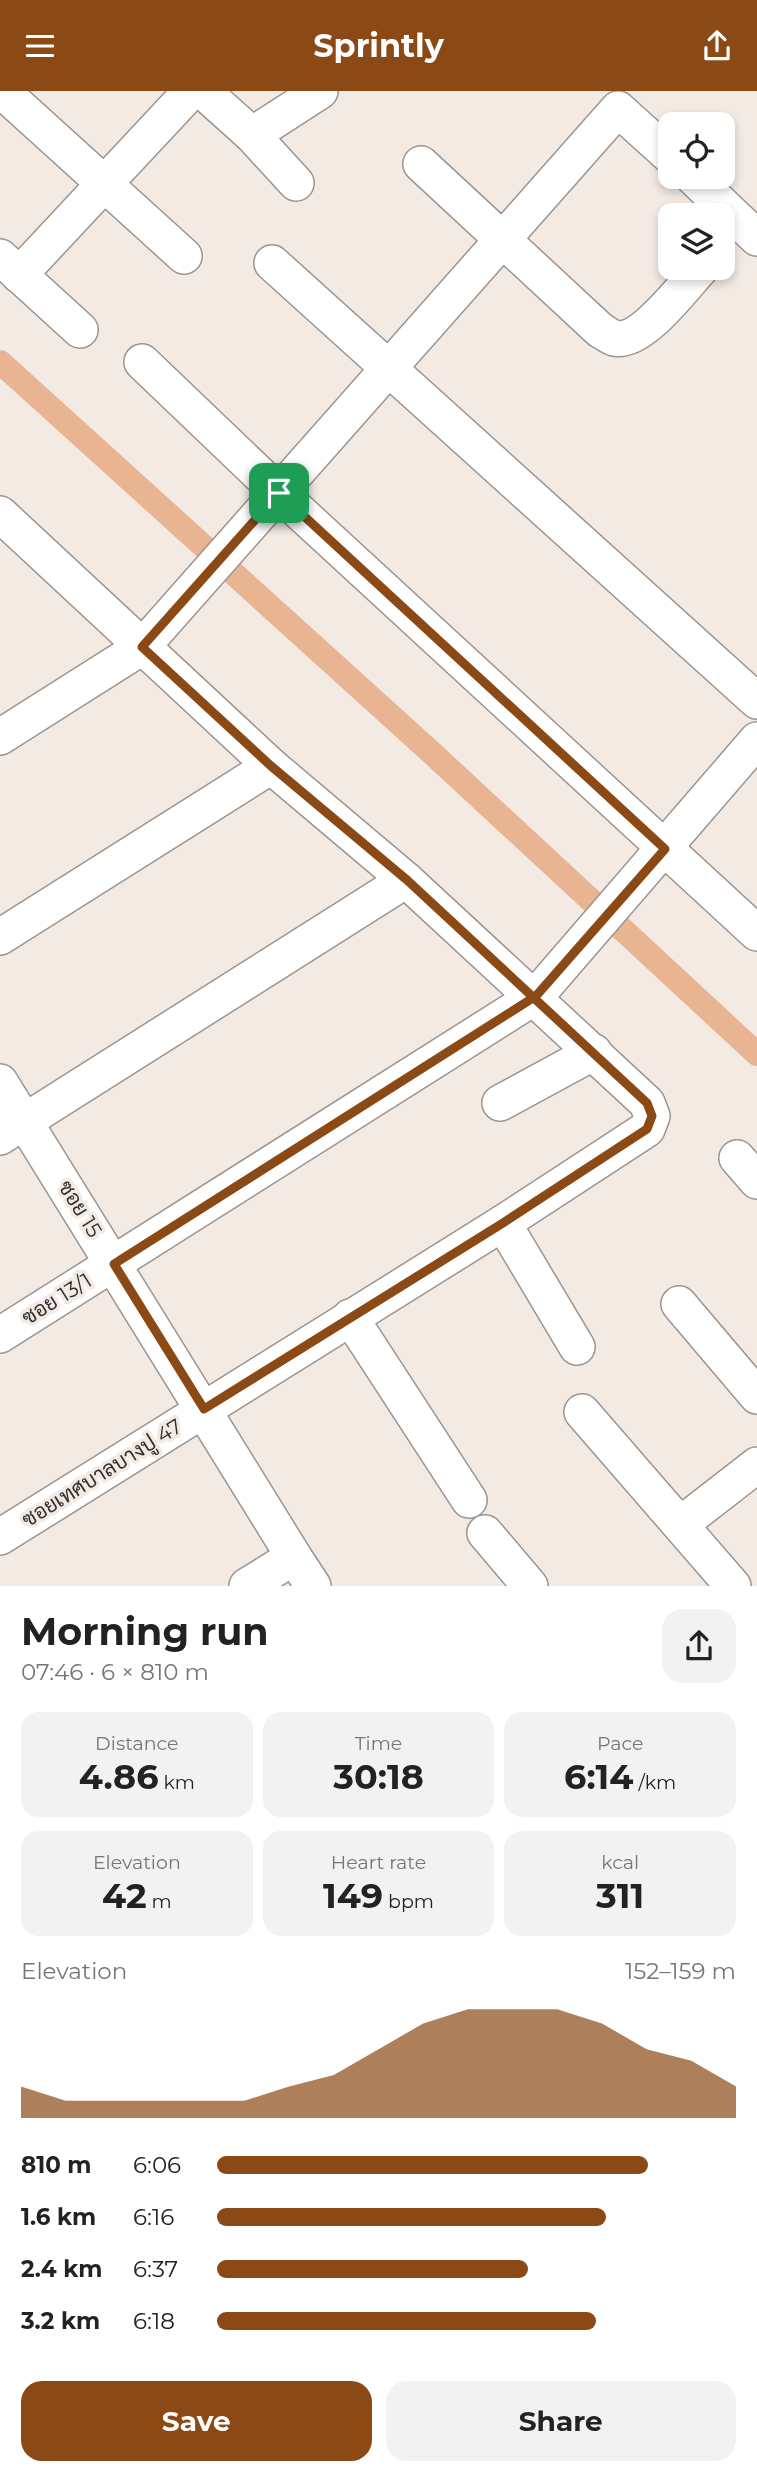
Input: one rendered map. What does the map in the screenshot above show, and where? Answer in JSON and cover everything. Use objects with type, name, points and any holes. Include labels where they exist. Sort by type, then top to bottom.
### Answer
[{"type":"street","points":[[2,91],[184,256]]},
{"type":"street","points":[[80,330],[10,266],[104,184],[191,91]]},
{"type":"street","points":[[203,91],[252,135],[296,183]]},
{"type":"street","points":[[252,135],[320,91]]},
{"type":"street","points":[[0,737],[142,647],[626,100],[658,141]]},
{"type":"street","points":[[421,165],[600,330],[614,338],[629,337],[649,324],[690,280]]},
{"type":"street","points":[[702,189],[741,235]]},
{"type":"street","points":[[272,263],[757,701]]},
{"type":"street","points":[[142,362],[279,493],[757,933]]},
{"type":"street","name":"ซอยเทศบาลบางปู 47","points":[[0,1537],[503,1223],[647,1129],[652,1116],[647,1103],[536,996],[407,880],[271,766],[142,647],[5,528]]},
{"type":"street","name":"ซอย 13/1","points":[[0,1335],[536,996],[757,740]]},
{"type":"street","points":[[0,937],[271,766]]},
{"type":"street","points":[[13,1129],[407,880]]},
{"type":"street","points":[[500,1103],[594,1052]]},
{"type":"street","name":"ซอย 15","points":[[0,1081],[13,1129],[114,1264],[313,1586]]},
{"type":"street","points":[[503,1223],[577,1347]]},
{"type":"street","points":[[679,1304],[757,1396]]},
{"type":"street","points":[[349,1317],[469,1500]]},
{"type":"street","points":[[582,1412],[733,1586]]},
{"type":"street","points":[[681,1524],[757,1465]]},
{"type":"street","points":[[485,1533],[530,1586]]},
{"type":"street","points":[[247,1586],[294,1557]]},
{"type":"waterway","points":[[0,362],[433,754],[757,1054]]},
{"type":"route","points":[[279,493],[142,647],[271,766],[407,880],[536,996],[647,1103],[652,1116],[647,1129],[503,1223],[204,1409],[114,1264],[536,996],[665,849],[279,493]]}]
